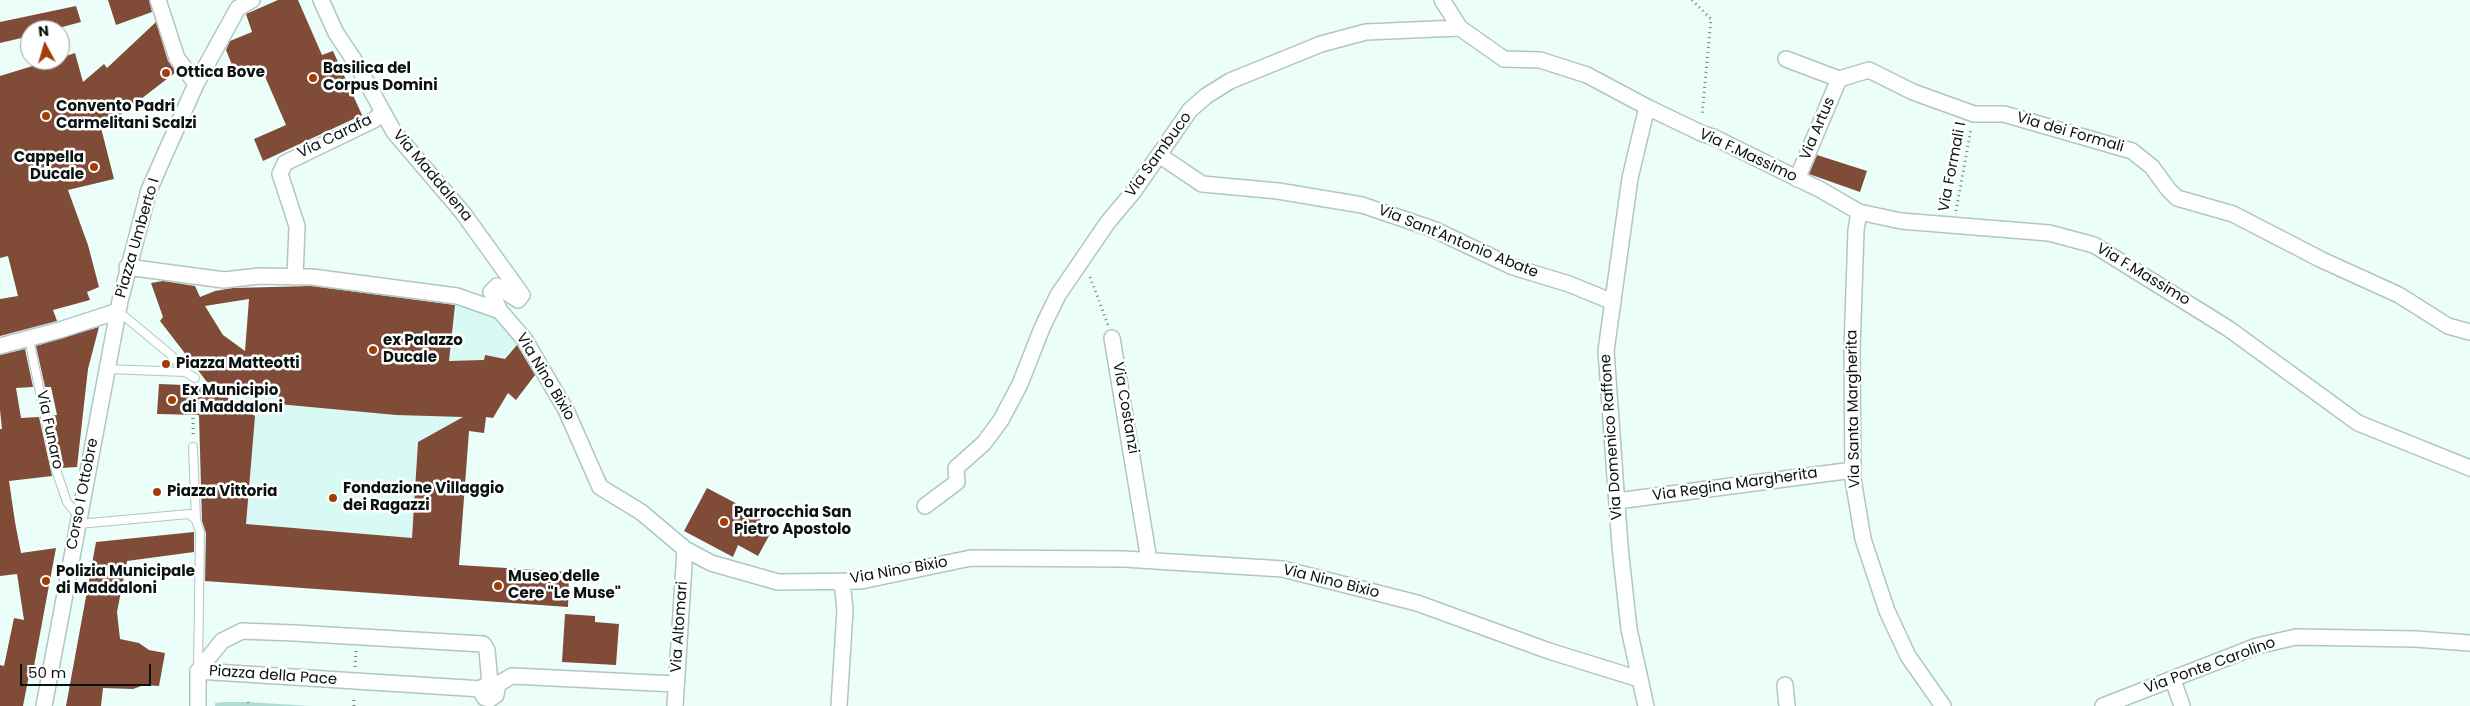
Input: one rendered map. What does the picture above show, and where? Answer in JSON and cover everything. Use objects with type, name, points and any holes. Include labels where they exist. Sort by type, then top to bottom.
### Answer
[{"type":"street","points":[[158,0],[178,58],[196,84]]},
{"type":"street","name":"Piazza Umberto I","points":[[118,311],[127,267],[149,190],[196,84],[238,8],[252,0]]},
{"type":"street","name":"Via Maddalena","points":[[321,0],[336,33],[356,63],[394,132],[486,242],[522,295],[518,300],[497,286],[491,292],[500,311]]},
{"type":"street","points":[[1442,0],[1460,28],[1504,59],[1540,60],[1562,66],[1587,75],[1647,107]]},
{"type":"street","name":"Via Sambuco","points":[[925,506],[956,482],[956,468],[984,444],[1001,420],[1020,384],[1042,328],[1058,295],[1108,222],[1134,191],[1190,110],[1206,96],[1230,81],[1321,44],[1366,32],[1460,28]]},
{"type":"street","points":[[1786,60],[1839,79]]},
{"type":"street","name":"Via dei Formali","points":[[1839,79],[1869,70],[1913,92],[1974,114],[2004,114],[2132,151],[2152,167],[2177,198],[2233,214],[2322,260],[2399,295],[2448,326],[2470,332]]},
{"type":"street","name":"Via Artus","points":[[1798,179],[1839,79]]},
{"type":"street","name":"Via F.Massimo","points":[[1647,107],[1701,133],[1714,137],[1821,190],[1859,212],[1901,221],[2049,234],[2094,245],[2230,329],[2358,423],[2470,468]]},
{"type":"street","name":"Via Domenico Raffone","points":[[1646,706],[1629,629],[1606,351],[1630,178],[1647,107]]},
{"type":"street","name":"Via Carafa","points":[[295,276],[297,226],[280,174],[285,162],[374,120],[383,112]]},
{"type":"street","name":"Via Sant'Antonio Abate","points":[[1159,156],[1202,184],[1278,191],[1362,205],[1433,229],[1513,267],[1569,284],[1613,302]]},
{"type":"street","name":"Via Santa Margherita","points":[[1859,212],[1856,230],[1852,350],[1853,470],[1863,539],[1887,611],[1908,656],[1943,706]]},
{"type":"street","points":[[127,267],[224,280],[259,276],[295,276],[457,296],[500,311]]},
{"type":"street","points":[[0,346],[30,339],[118,311]]},
{"type":"street","name":"Corso I Ottobre","points":[[44,706],[118,311]]},
{"type":"street","name":"Via Nino Bixio","points":[[500,311],[525,340],[566,410],[600,487],[641,512],[685,549],[711,563],[778,582],[861,581],[971,558],[1149,560],[1283,569],[1416,603],[1549,651],[1639,679]]},
{"type":"street","name":"Via Costanzi","points":[[1112,338],[1149,560]]},
{"type":"street","name":"Via Regina Margherita","points":[[1617,501],[1853,470]]},
{"type":"street","name":"Via Altomari","points":[[675,706],[685,549]]},
{"type":"street","points":[[839,706],[844,610],[842,581]]},
{"type":"street","name":"Piazza della Pace","points":[[242,631],[294,632],[483,644],[487,650],[489,687],[198,671],[222,641],[242,631]]},
{"type":"street","name":"Via Ponte Carolino","points":[[2103,706],[2257,646],[2296,637],[2415,639],[2470,643]]},
{"type":"street","points":[[198,671],[198,706]]},
{"type":"street","points":[[489,687],[512,676],[676,684]]},
{"type":"street","points":[[2173,680],[2182,706]]},
{"type":"street","points":[[1785,684],[1787,706]]},
{"type":"lane","points":[[118,311],[172,355],[185,372],[195,378]]},
{"type":"lane","name":"Via Funaro","points":[[30,339],[56,470],[67,502],[78,520]]},
{"type":"lane","points":[[107,369],[185,372]]},
{"type":"lane","points":[[193,447],[196,520],[200,533],[198,671]]},
{"type":"lane","points":[[78,520],[189,514],[196,520]]},
{"type":"path","points":[[1692,0],[1711,19],[1701,133]]},
{"type":"path","name":"Via Formali I","points":[[1953,225],[1974,114]]},
{"type":"path","points":[[1082,260],[1094,284],[1112,338]]},
{"type":"path","points":[[193,447],[192,407],[195,378]]},
{"type":"shaded area","name":"Fondazione Villaggio dei Ragazzi","points":[[303,283],[455,305],[498,316],[536,374],[516,400],[507,394],[486,417],[484,433],[469,431],[459,565],[426,597],[204,581],[198,393],[204,372],[295,377]]},
{"type":"green space","points":[[215,703],[311,706],[215,706]]},
{"type":"building","points":[[108,0],[149,0],[152,12],[116,25]]},
{"type":"building","name":"Basilica del Corpus Domini","points":[[278,0],[298,0],[322,55],[333,51],[362,115],[263,161],[254,139],[286,125],[260,65],[236,75],[226,50],[230,41],[252,32],[246,14]]},
{"type":"building","points":[[76,6],[81,22],[70,25],[70,20],[20,20],[20,38],[0,43],[0,22]]},
{"type":"building","points":[[156,22],[168,61],[176,72],[115,119],[100,124],[114,179],[68,190],[88,245],[99,287],[87,292],[90,300],[53,310],[57,321],[0,336],[0,299],[18,296],[8,256],[0,258],[0,76],[20,70],[70,70],[70,55],[75,53],[83,82],[104,64],[107,68]]},
{"type":"building","points":[[1817,155],[1867,171],[1860,192],[1809,174]]},
{"type":"building","name":"Fondazione Villaggio dei Ragazzi","points":[[163,281],[195,286],[200,297],[215,291],[233,288],[311,286],[455,305],[449,361],[484,360],[485,355],[505,359],[517,345],[535,375],[516,400],[508,393],[493,418],[486,417],[484,433],[469,431],[459,565],[569,572],[568,607],[205,581],[206,533],[202,521],[199,415],[157,414],[159,384],[210,386],[255,416],[246,524],[412,538],[418,442],[463,417],[396,415],[278,404],[279,394],[207,382],[160,321],[163,317],[151,283]],"holes":[[[249,299],[245,351],[223,335],[205,306]]]},
{"type":"building","points":[[99,327],[88,369],[77,467],[61,468],[51,416],[57,415],[51,387],[45,387],[36,346]]},
{"type":"building","points":[[25,349],[33,387],[16,388],[21,418],[39,417],[52,476],[9,481],[15,522],[21,553],[56,548],[34,666],[31,665],[23,706],[0,706],[0,665],[4,666],[14,618],[24,620],[17,574],[0,576],[0,429],[2,429],[0,355]]},
{"type":"building","name":"Parrocchia San Pietro Apostolo","points":[[707,488],[762,517],[757,527],[770,534],[758,556],[738,545],[733,557],[684,531]]},
{"type":"building","points":[[194,532],[194,552],[127,561],[117,612],[120,639],[139,643],[149,650],[165,653],[159,686],[144,685],[133,689],[103,688],[101,706],[66,706],[96,542]]},
{"type":"building","points":[[565,614],[595,616],[595,622],[619,624],[616,665],[562,662]]},
{"type":"place","name":"Ottica Bove","points":[[166,73]]},
{"type":"place","name":"Basilica del Corpus Domini","points":[[313,78]]},
{"type":"place","name":"Convento Padri Carmelitani Scalzi","points":[[46,116]]},
{"type":"place","name":"Cappella Ducale","points":[[94,167]]},
{"type":"place","name":"ex Palazzo Ducale","points":[[373,350]]},
{"type":"place","name":"Piazza Matteotti","points":[[166,364]]},
{"type":"place","name":"Ex Municipio di Maddaloni","points":[[172,400]]},
{"type":"place","name":"Piazza Vittoria","points":[[157,492]]},
{"type":"place","name":"Fondazione Villaggio dei Ragazzi","points":[[333,498]]},
{"type":"place","name":"Parrocchia San Pietro Apostolo","points":[[724,522]]},
{"type":"place","name":"Polizia Municipale di Maddaloni","points":[[46,581]]},
{"type":"place","name":"Museo delle Cere \"Le Muse\"","points":[[498,586]]}]
